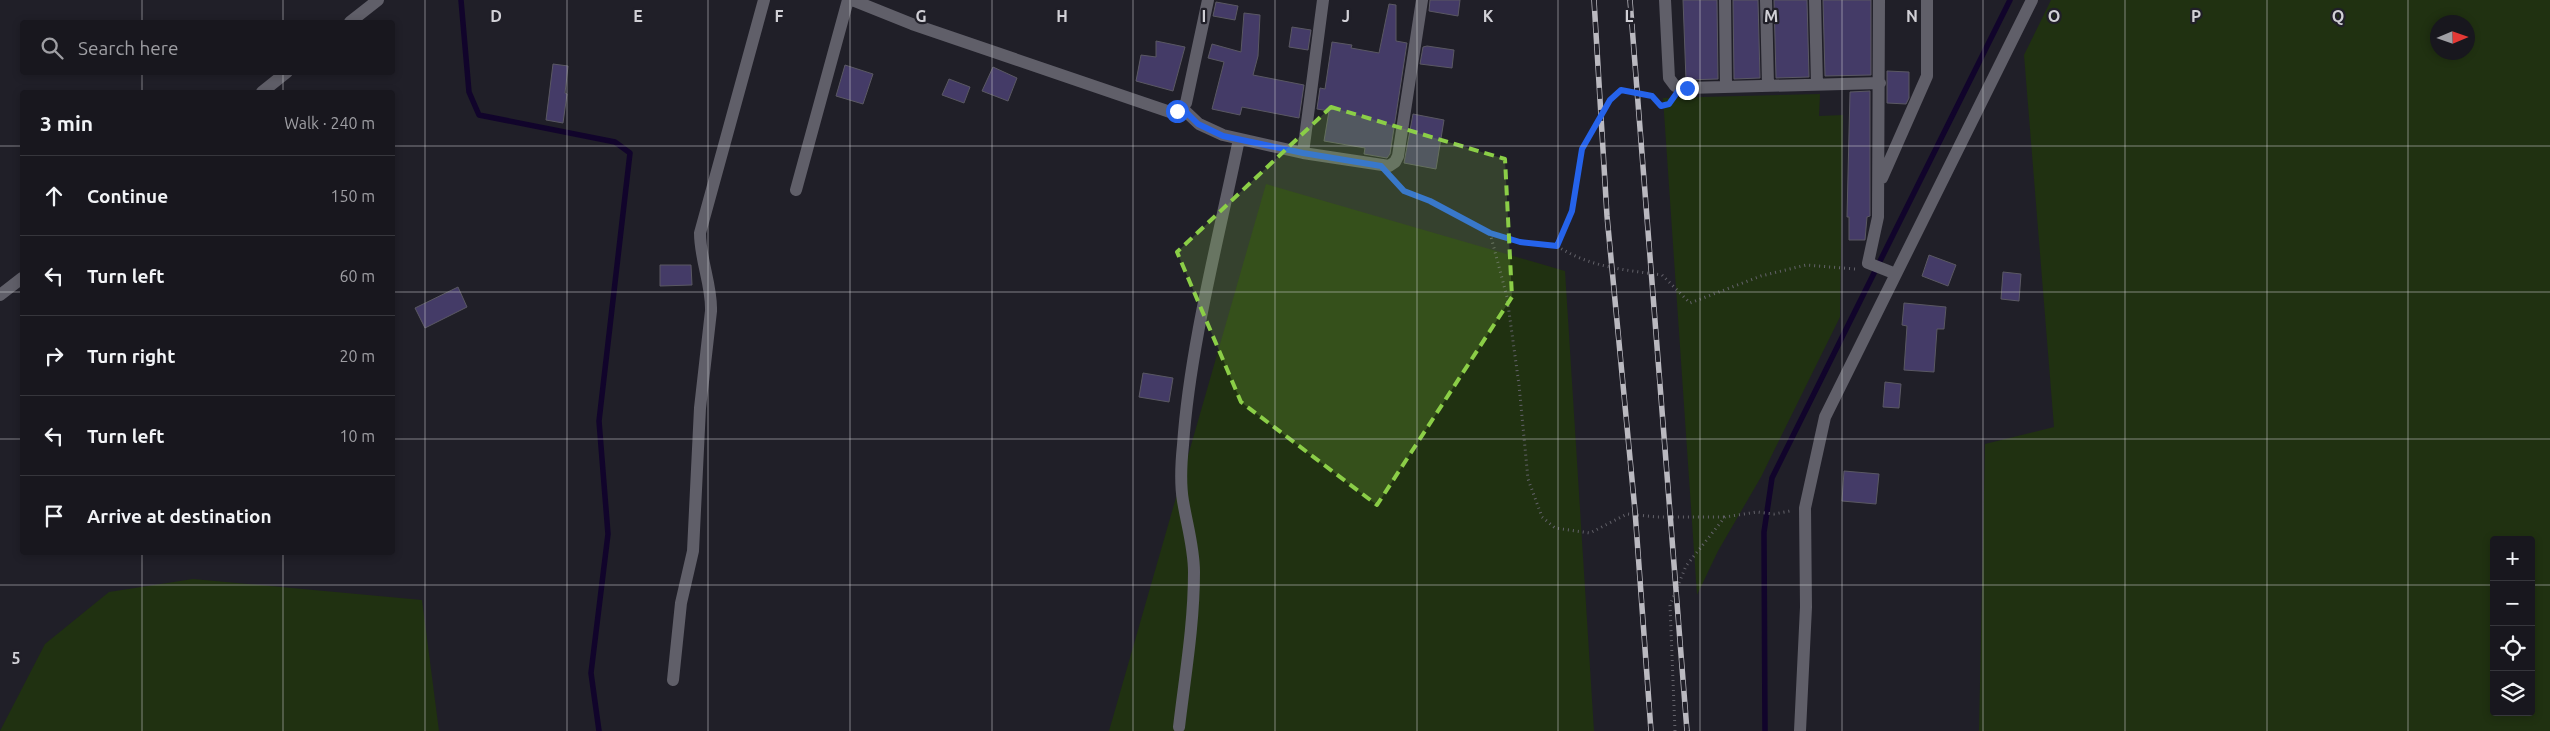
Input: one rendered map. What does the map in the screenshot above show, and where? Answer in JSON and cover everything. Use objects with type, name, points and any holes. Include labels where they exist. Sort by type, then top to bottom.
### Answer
[{"type":"street","points":[[353,20],[378,0]]},
{"type":"street","points":[[673,680],[681,603],[693,551],[700,408],[712,300],[700,247],[700,233],[764,0]]},
{"type":"street","points":[[796,190],[848,0]]},
{"type":"street","points":[[852,0],[912,24],[1170,112],[1182,108],[1186,103],[1208,0]]},
{"type":"street","points":[[1303,153],[1323,0]]},
{"type":"street","points":[[1182,108],[1198,124],[1223,136],[1303,153],[1389,166],[1398,156],[1422,0]]},
{"type":"street","points":[[1665,0],[1669,78],[1675,86],[1880,83]]},
{"type":"street","points":[[1725,0],[1726,86]]},
{"type":"street","points":[[1766,0],[1768,85]]},
{"type":"street","points":[[1815,0],[1817,84]]},
{"type":"street","points":[[1879,0],[1880,184],[1878,217],[1871,265],[1896,274]]},
{"type":"street","points":[[1880,184],[1927,76],[1927,0]]},
{"type":"street","points":[[1800,731],[1806,607],[1805,508],[1824,417],[2032,0]]},
{"type":"street","points":[[264,90],[283,75]]},
{"type":"street","points":[[1178,727],[1193,615],[1194,572],[1192,545],[1181,479],[1183,442],[1195,356],[1239,139]]},
{"type":"street","points":[[0,295],[20,280]]},
{"type":"path","points":[[1557,246],[1572,211],[1582,149],[1610,100],[1621,90],[1652,96],[1661,106],[1669,104],[1681,87]]},
{"type":"path","points":[[1381,166],[1404,191],[1430,201],[1490,233],[1520,242],[1557,246],[1575,258],[1589,262],[1632,272],[1662,275],[1690,303],[1762,276],[1806,265],[1852,270],[1871,265]]},
{"type":"path","points":[[1490,233],[1508,297],[1528,479],[1542,518],[1555,528],[1590,533],[1627,514],[1657,517],[1725,517],[1757,512],[1774,514]]},
{"type":"path","points":[[1675,731],[1670,605],[1686,566],[1725,517]]},
{"type":"highlighted area","points":[[1331,107],[1505,159],[1512,297],[1377,505],[1241,402],[1177,252]]},
{"type":"green space","points":[[2051,0],[2550,0],[2550,731],[1979,731],[1985,444],[2054,427],[2024,55]]},
{"type":"green space","points":[[1820,94],[1819,116],[1843,115],[1840,317],[1761,477],[1718,551],[1697,595],[1663,98]]},
{"type":"green space","points":[[1266,184],[1565,271],[1594,731],[1109,731]]},
{"type":"green space","points":[[193,579],[422,600],[439,731],[0,731],[45,644],[109,592]]},
{"type":"building","points":[[1430,0],[1460,0],[1458,16],[1429,11]]},
{"type":"building","points":[[1683,0],[1717,0],[1718,79],[1686,80]]},
{"type":"building","points":[[1733,0],[1758,0],[1760,78],[1734,79]]},
{"type":"building","points":[[1774,0],[1807,0],[1809,77],[1776,78]]},
{"type":"building","points":[[1823,0],[1871,0],[1871,75],[1825,76]]},
{"type":"building","points":[[1216,2],[1238,6],[1235,20],[1213,16]]},
{"type":"building","points":[[1389,4],[1396,5],[1396,41],[1407,43],[1390,154],[1387,158],[1364,154],[1365,148],[1324,141],[1329,111],[1317,109],[1320,88],[1325,89],[1332,42],[1352,45],[1351,48],[1379,53]]},
{"type":"building","points":[[1244,13],[1260,15],[1258,56],[1253,75],[1304,85],[1299,118],[1242,107],[1240,115],[1212,109],[1224,62],[1208,58],[1212,44],[1241,52]]},
{"type":"building","points":[[1292,27],[1311,30],[1308,50],[1289,47]]},
{"type":"building","points":[[1156,41],[1185,47],[1173,91],[1136,81],[1141,55],[1156,57]]},
{"type":"building","points":[[1423,47],[1454,50],[1452,68],[1420,64]]},
{"type":"building","points":[[553,64],[568,66],[563,123],[546,120]]},
{"type":"building","points":[[845,65],[873,74],[863,104],[836,96]]},
{"type":"building","points":[[993,67],[1017,78],[1008,101],[982,91]]},
{"type":"building","points":[[1887,71],[1909,72],[1909,98],[1906,104],[1887,103]]},
{"type":"building","points":[[949,79],[970,87],[964,103],[942,95]]},
{"type":"building","points":[[1870,91],[1870,216],[1867,217],[1865,240],[1849,240],[1849,217],[1847,217],[1850,92]]},
{"type":"building","points":[[1413,114],[1444,120],[1436,169],[1404,163]]},
{"type":"building","points":[[1929,255],[1956,265],[1948,286],[1922,276]]},
{"type":"building","points":[[660,265],[691,265],[692,285],[660,286]]},
{"type":"building","points":[[2003,272],[2021,274],[2019,301],[2001,299]]},
{"type":"building","points":[[458,287],[467,307],[425,328],[415,308]]},
{"type":"building","points":[[1904,303],[1946,307],[1944,329],[1937,329],[1934,372],[1904,370],[1907,326],[1902,325]]},
{"type":"building","points":[[1143,373],[1173,378],[1169,402],[1139,397]]},
{"type":"building","points":[[1885,382],[1901,384],[1899,408],[1883,407]]},
{"type":"building","points":[[1844,471],[1879,474],[1876,504],[1842,501]]},
{"type":"waterway","points":[[461,0],[469,92],[479,115],[615,142],[630,153],[599,421],[608,534],[591,673],[599,731]]},
{"type":"waterway","points":[[1765,731],[1764,532],[1772,478],[2010,0]]},
{"type":"railway","points":[[1594,0],[1607,216],[1635,511],[1651,731]]},
{"type":"railway","points":[[1630,0],[1687,731]]},
{"type":"route","points":[[1177,111],[1182,108],[1198,124],[1223,136],[1303,153],[1381,166],[1404,191],[1430,201],[1490,233],[1520,242],[1557,246],[1572,211],[1582,149],[1610,100],[1621,90],[1652,96],[1661,106],[1669,104],[1681,87],[1687,88]]}]
